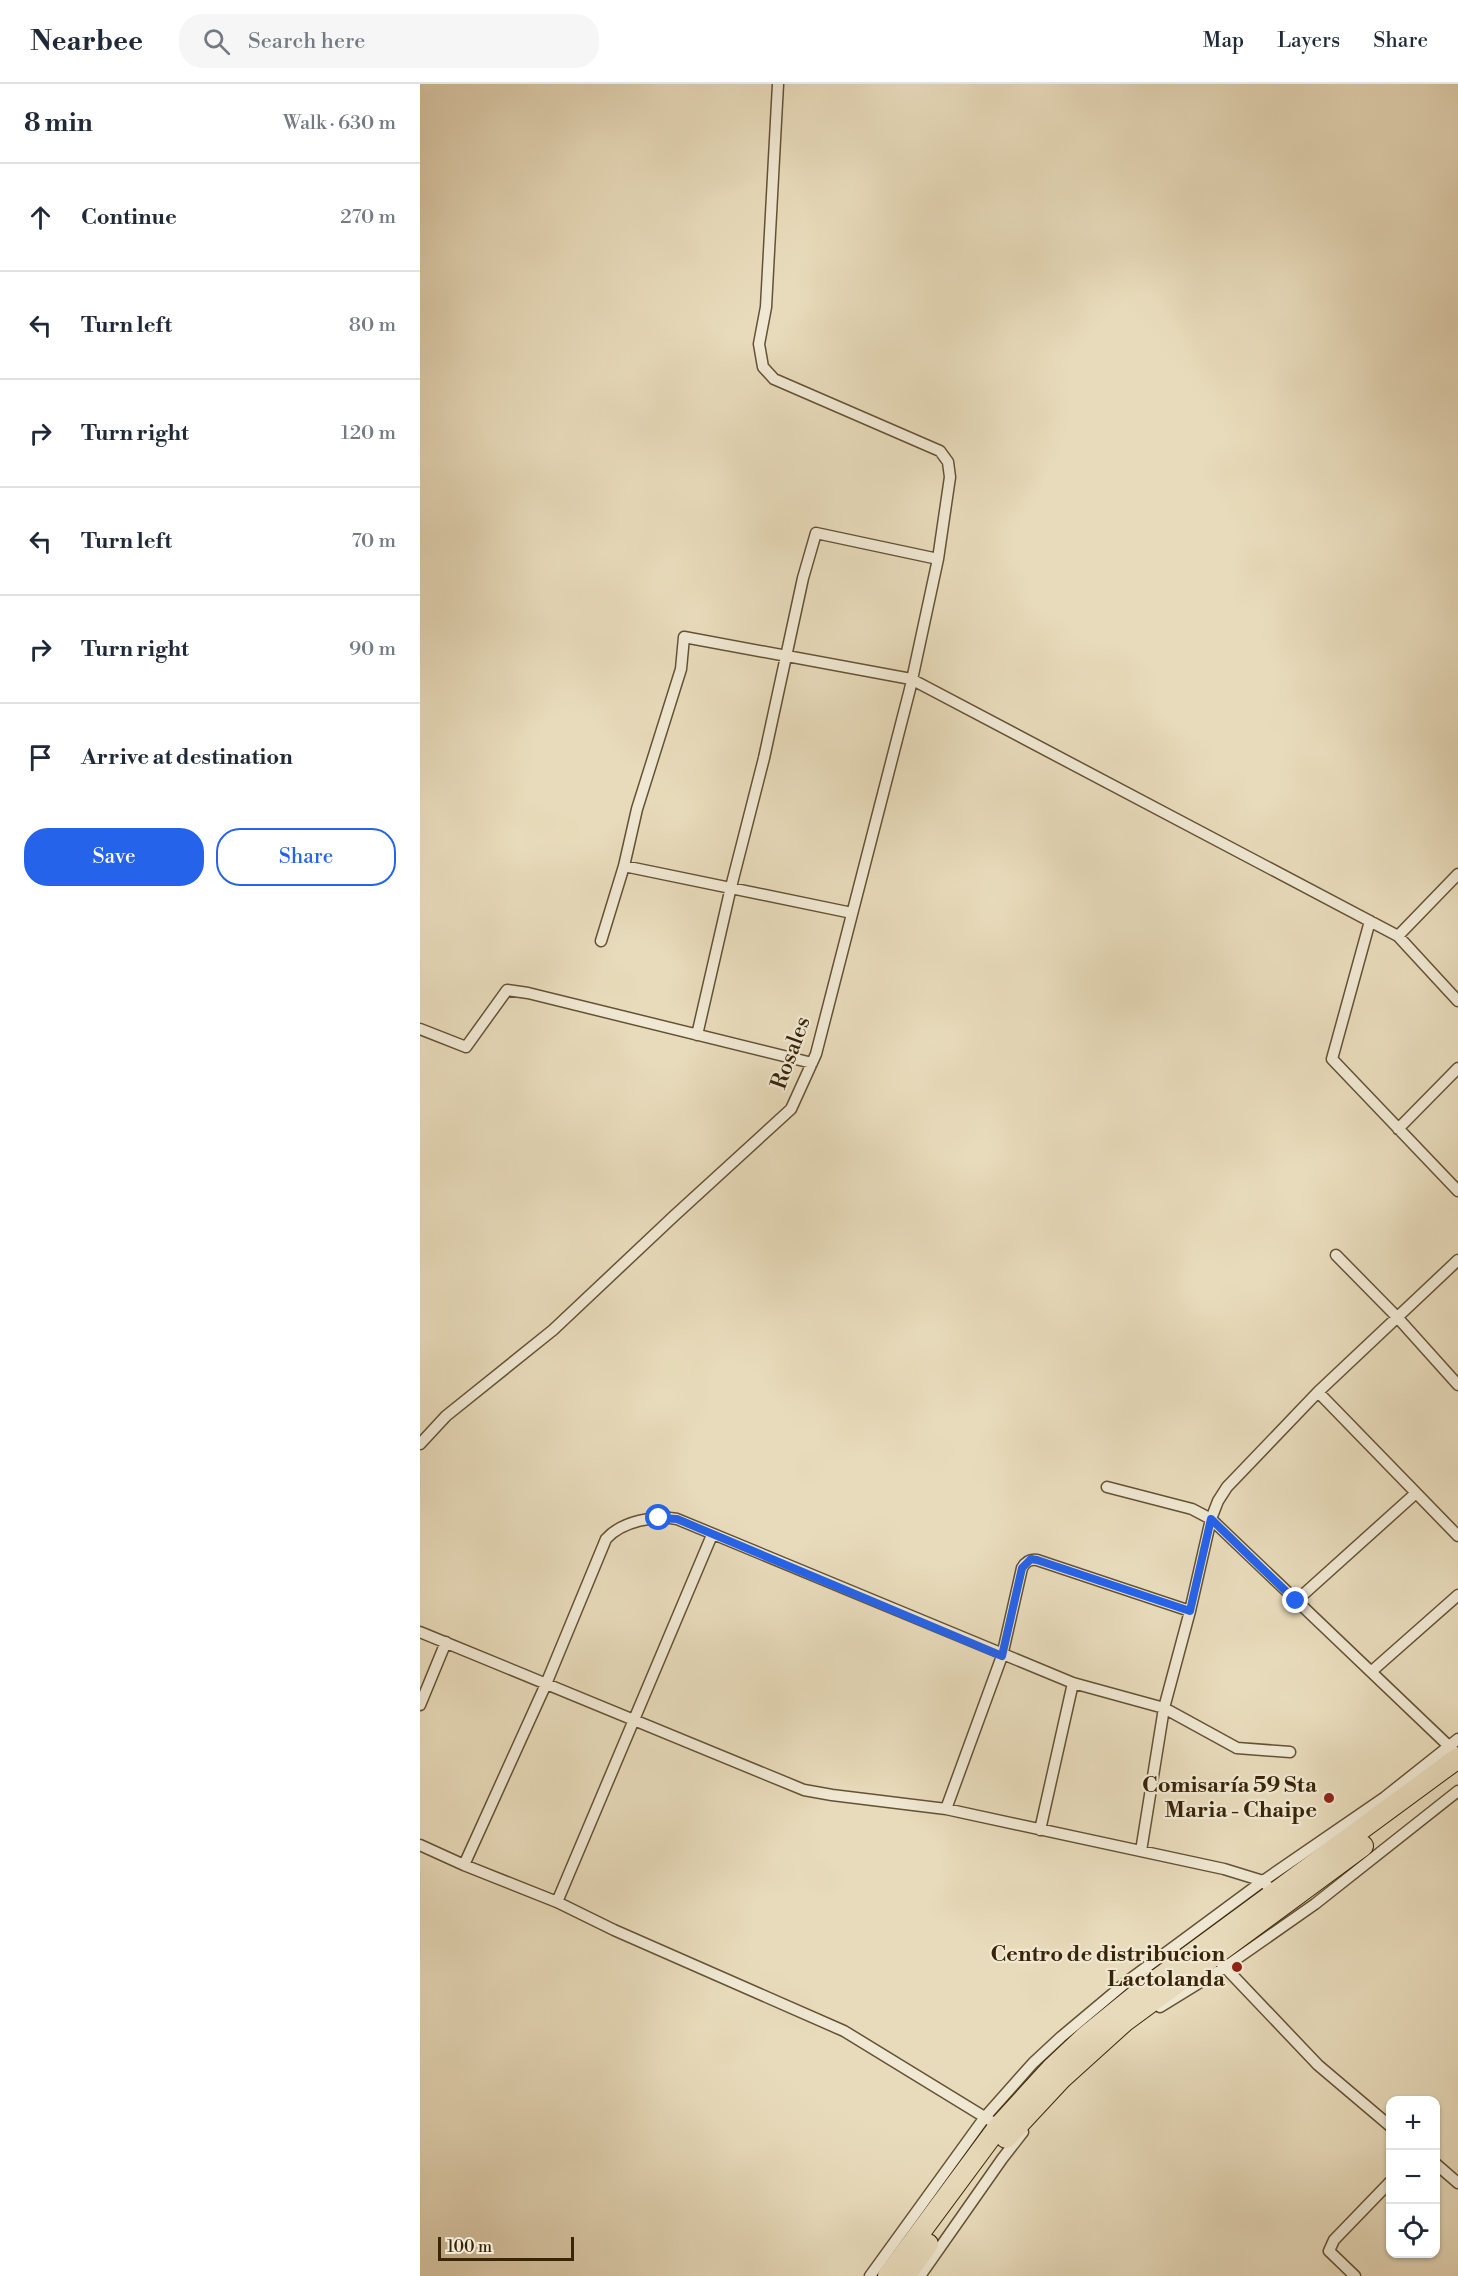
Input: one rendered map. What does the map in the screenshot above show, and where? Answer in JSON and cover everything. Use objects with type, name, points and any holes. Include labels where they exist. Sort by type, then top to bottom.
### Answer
[{"type":"highway","points":[[888,2276],[992,2121],[1086,2036],[1268,1887],[1293,1880],[1455,1753]]},
{"type":"highway","points":[[905,2276],[998,2149],[1038,2102],[1079,2062],[1124,2022],[1217,1959],[1458,1774]]},
{"type":"street","name":"Rosales","points":[[420,1444],[446,1416],[554,1330],[790,1109],[816,1054],[911,679],[938,559],[950,477],[948,462],[940,451],[774,379],[763,367],[759,344],[766,307],[778,84]]},
{"type":"street","points":[[697,1035],[731,886],[765,758],[803,578],[816,533],[938,559]]},
{"type":"street","points":[[601,941],[624,866],[637,809],[681,669],[684,637],[911,679],[1398,936],[1458,1001]]},
{"type":"street","points":[[624,866],[731,886],[852,913]]},
{"type":"street","points":[[1398,936],[1458,873]]},
{"type":"street","points":[[1370,921],[1332,1059],[1458,1191]]},
{"type":"street","points":[[420,1029],[466,1047],[507,990],[528,993],[812,1063]]},
{"type":"street","points":[[1398,1129],[1458,1068]]},
{"type":"street","points":[[1336,1255],[1397,1317],[1458,1385]]},
{"type":"street","points":[[1141,1851],[1164,1708],[1190,1611],[1211,1519],[1218,1502],[1227,1486],[1318,1392],[1458,1260]]},
{"type":"street","points":[[1318,1392],[1458,1536]]},
{"type":"street","points":[[1107,1487],[1192,1509],[1211,1519],[1455,1753]]},
{"type":"street","points":[[1296,1601],[1416,1493]]},
{"type":"street","points":[[464,1865],[546,1684],[606,1539],[614,1530],[659,1518],[677,1519],[1002,1656],[1072,1683],[1164,1708],[1237,1748],[1290,1752]]},
{"type":"street","points":[[557,1902],[712,1535]]},
{"type":"street","points":[[946,1809],[1002,1656],[1022,1568],[1031,1559],[1190,1611]]},
{"type":"street","points":[[1372,1671],[1458,1595]]},
{"type":"street","points":[[420,1632],[804,1790],[832,1796],[946,1809],[1224,1869],[1268,1887]]},
{"type":"street","points":[[420,1705],[446,1642]]},
{"type":"street","points":[[1040,1830],[1072,1683]]},
{"type":"street","points":[[870,2276],[992,2121],[1033,2063],[1061,2037],[1129,1980],[1268,1887],[1385,1797],[1455,1753],[1458,1739]]},
{"type":"street","points":[[1156,1980],[1217,1959],[1315,1904],[1458,1791]]},
{"type":"street","points":[[420,1845],[557,1902],[614,1930],[844,2031],[992,2121]]},
{"type":"street","points":[[1293,1880],[1282,1897],[1214,1947],[1217,1959],[1318,2065],[1386,2123]]},
{"type":"street","points":[[920,2276],[1002,2159],[1023,2132],[1077,2073],[1101,2050],[1178,1995],[1217,1959]]},
{"type":"street","points":[[1440,2167],[1458,2183]]},
{"type":"street","points":[[1355,2276],[1329,2251],[1334,2240],[1386,2186]]},
{"type":"place","name":"Comisaría 59 Sta Maria - Chaipe","points":[[1329,1798]]},
{"type":"place","name":"Centro de distribucion Lactolanda","points":[[1237,1967]]},
{"type":"route","points":[[659,1518],[677,1519],[1002,1656],[1022,1568],[1031,1559],[1190,1611],[1211,1519],[1296,1601]]}]
